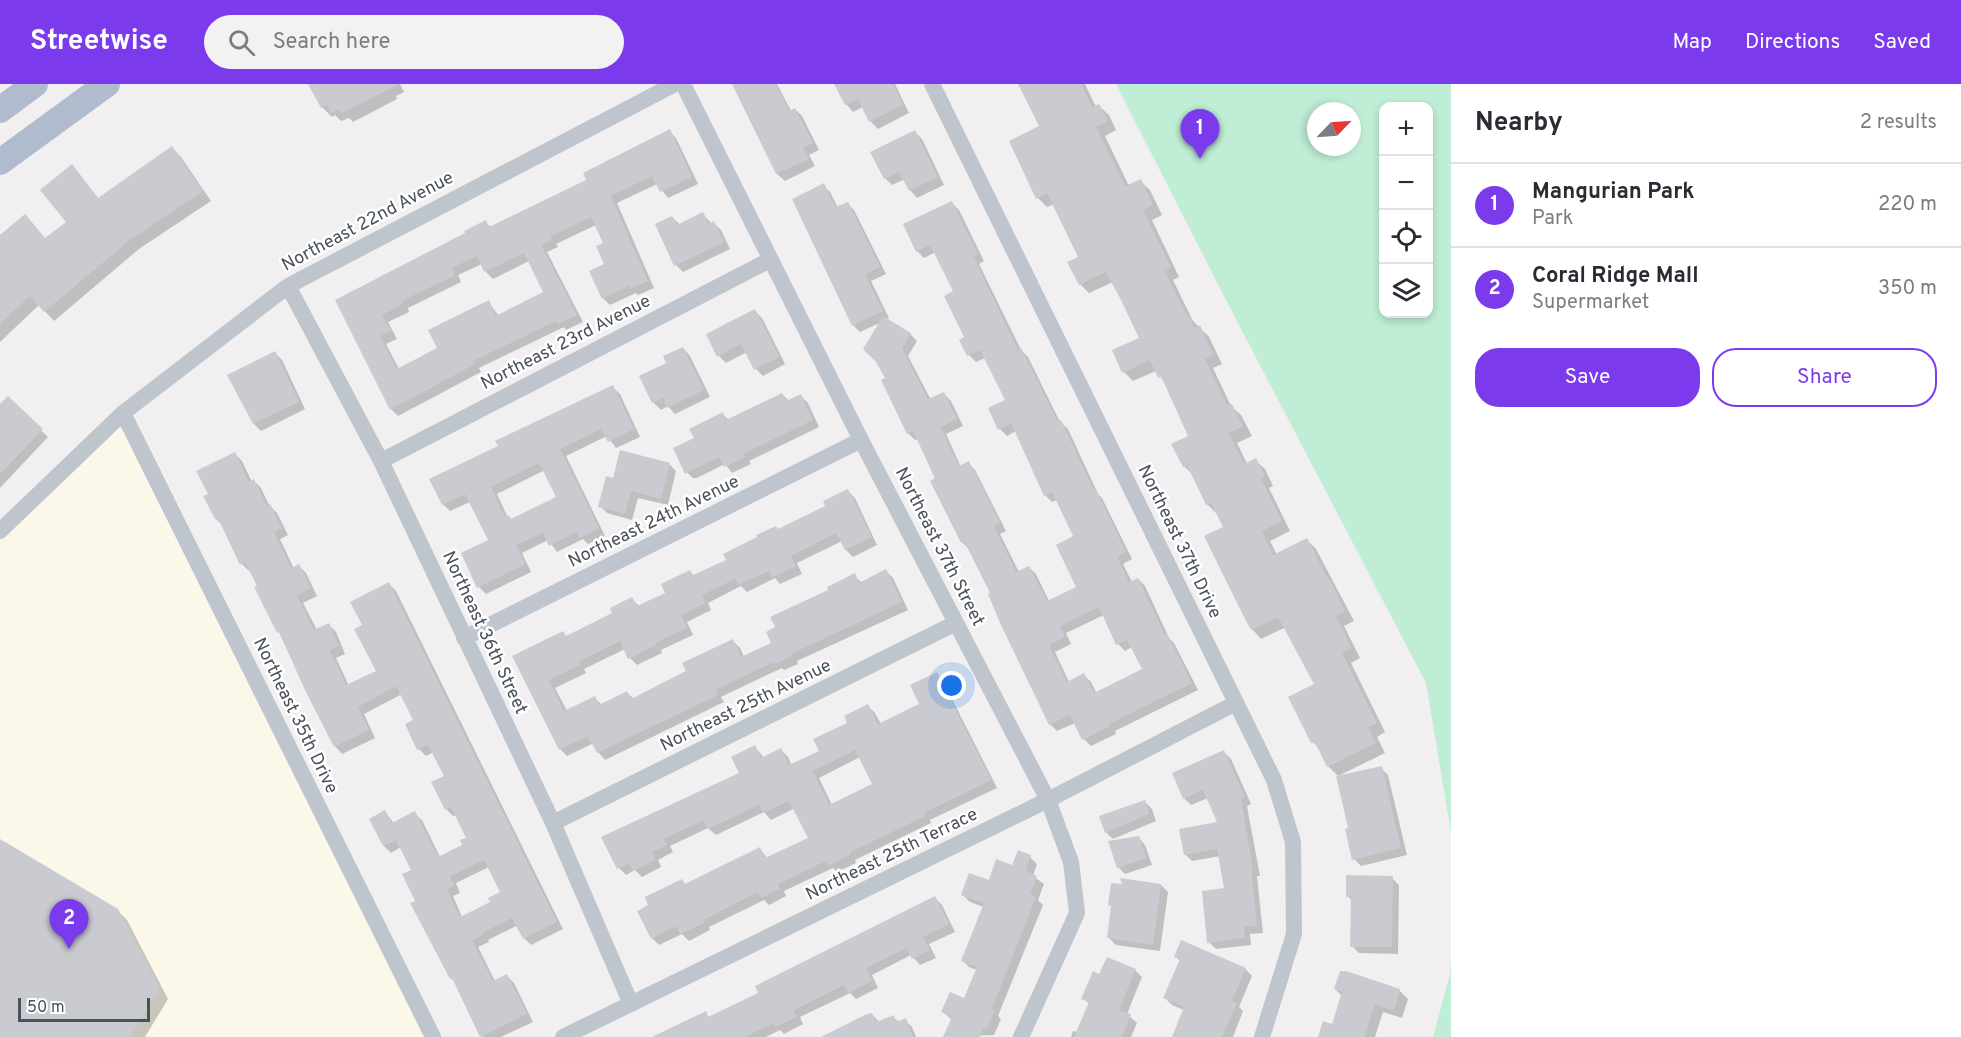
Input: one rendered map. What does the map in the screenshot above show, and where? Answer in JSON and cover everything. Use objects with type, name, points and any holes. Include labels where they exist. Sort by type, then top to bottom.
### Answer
[{"type":"main road","points":[[0,110],[35,84]]},
{"type":"main road","points":[[0,162],[107,84]]},
{"type":"street","name":"Northeast 22nd Avenue","points":[[0,531],[123,413],[288,286],[675,84]]},
{"type":"street","name":"Northeast 37th Street","points":[[683,84],[861,440],[1048,801],[1071,862],[1077,913],[1021,1037]]},
{"type":"street","name":"Northeast 37th Drive","points":[[932,84],[1274,780],[1293,842],[1294,934],[1262,1037]]},
{"type":"street","name":"Northeast 23rd Avenue","points":[[381,461],[770,260]]},
{"type":"street","name":"Northeast 36th Street","points":[[288,286],[381,461],[554,823],[631,1004]]},
{"type":"street","name":"Northeast 35th Drive","points":[[123,413],[433,1037]]},
{"type":"street","name":"Northeast 24th Avenue","points":[[464,638],[861,440]]},
{"type":"street","name":"Northeast 25th Avenue","points":[[554,823],[956,623]]},
{"type":"street","name":"Northeast 25th Terrace","points":[[563,1037],[1048,801],[1236,703]]},
{"type":"shaded area","points":[[122,413],[431,1037],[0,1037],[0,530]]},
{"type":"green space","points":[[1116,84],[1451,84],[1451,832],[1426,683]]},
{"type":"green space","points":[[1451,961],[1451,1037],[1433,1037],[1450,974]]},
{"type":"building","points":[[308,84],[399,84],[342,113],[339,109],[331,113],[327,105],[321,108]]},
{"type":"building","points":[[732,84],[776,84],[789,111],[795,108],[813,143],[803,148],[809,159],[776,174]]},
{"type":"building","points":[[834,84],[893,84],[903,105],[869,122],[858,99],[845,105]]},
{"type":"building","points":[[1018,84],[1081,84],[1092,107],[1099,104],[1108,121],[1096,127],[1125,186],[1141,179],[1153,205],[1143,210],[1171,267],[1164,270],[1194,328],[1200,325],[1213,355],[1205,359],[1227,406],[1232,404],[1243,426],[1229,433],[1244,464],[1256,458],[1265,476],[1261,478],[1282,521],[1262,531],[1273,555],[1307,538],[1330,580],[1345,611],[1336,616],[1352,648],[1342,653],[1377,723],[1368,727],[1376,743],[1327,767],[1315,742],[1311,743],[1288,697],[1314,684],[1278,617],[1251,630],[1240,609],[1204,536],[1223,527],[1211,503],[1206,505],[1187,465],[1183,467],[1171,444],[1188,436],[1161,376],[1158,378],[1150,360],[1122,373],[1112,350],[1139,338],[1122,302],[1106,272],[1079,285],[1067,262],[1078,257],[1047,193],[1036,199],[1009,141],[1039,126]]},
{"type":"building","points":[[670,129],[692,177],[660,192],[652,176],[611,196],[648,281],[630,289],[629,286],[602,299],[589,271],[604,264],[596,246],[603,243],[591,217],[550,237],[552,240],[541,245],[577,315],[558,324],[556,321],[473,361],[475,364],[390,410],[335,300],[486,220],[489,227],[586,180],[583,173]],"holes":[[[524,253],[543,292],[496,316],[489,300],[428,330],[437,348],[397,369],[380,336],[391,331],[382,315],[403,304],[402,301],[455,275],[452,268],[477,256],[484,272]]]},
{"type":"building","points":[[915,130],[938,177],[909,191],[899,172],[884,179],[870,152]]},
{"type":"building","points":[[172,146],[203,191],[130,240],[44,312],[30,296],[0,324],[0,235],[25,214],[45,238],[66,222],[40,190],[72,164],[98,198]]},
{"type":"building","points":[[824,183],[835,207],[848,202],[880,267],[865,274],[883,311],[852,326],[792,199]]},
{"type":"building","points":[[952,201],[978,254],[973,256],[1018,350],[1021,348],[1058,422],[1061,420],[1126,552],[1117,557],[1129,582],[1138,578],[1165,635],[1167,634],[1192,683],[1082,740],[1070,715],[1049,725],[1001,625],[988,594],[990,593],[964,541],[961,543],[930,481],[935,478],[913,431],[907,434],[881,380],[885,378],[876,362],[863,349],[883,316],[911,333],[902,348],[928,399],[944,392],[957,419],[940,427],[959,466],[969,461],[1000,523],[994,526],[1016,572],[1029,566],[1047,601],[1076,587],[1056,545],[1073,536],[1052,492],[1044,496],[1011,423],[998,430],[988,408],[1005,400],[980,350],[967,356],[959,340],[964,337],[944,296],[953,291],[930,245],[916,252],[903,224]],"holes":[[[1099,607],[1116,645],[1127,640],[1142,669],[1094,693],[1084,673],[1067,682],[1049,645],[1065,637],[1060,626]]]},
{"type":"building","points":[[703,212],[709,224],[714,221],[724,242],[674,266],[655,224],[672,216],[677,225]]},
{"type":"building","points":[[755,309],[779,357],[754,370],[741,344],[717,357],[706,334]]},
{"type":"building","points":[[683,347],[704,390],[667,408],[663,398],[652,403],[639,376],[666,363],[663,356]]},
{"type":"building","points":[[275,351],[299,402],[253,424],[227,375]]},
{"type":"building","points":[[613,385],[634,429],[608,442],[601,429],[560,449],[599,528],[580,538],[577,532],[549,546],[543,533],[516,545],[525,564],[477,588],[461,553],[488,540],[465,494],[442,505],[429,479],[498,446],[495,441]],"holes":[[[539,463],[556,497],[511,519],[509,515],[505,517],[491,487]]]},
{"type":"building","points":[[782,393],[786,401],[801,394],[813,420],[743,454],[745,457],[724,467],[719,457],[685,474],[673,448],[694,438],[689,429],[723,412],[726,420]]},
{"type":"building","points":[[8,396],[43,429],[0,474],[0,404]]},
{"type":"building","points":[[620,450],[670,463],[661,499],[631,491],[625,514],[598,507],[606,476],[613,478]]},
{"type":"building","points":[[235,452],[249,482],[254,479],[267,506],[270,504],[282,528],[274,532],[291,568],[299,564],[311,588],[297,596],[314,630],[329,623],[339,646],[330,650],[346,685],[376,671],[354,629],[362,625],[350,602],[389,582],[557,922],[523,939],[512,918],[472,940],[493,981],[507,974],[527,1014],[480,1037],[452,978],[450,979],[410,903],[415,901],[402,874],[411,870],[396,840],[383,846],[369,819],[385,810],[392,823],[415,811],[438,857],[462,845],[460,840],[466,838],[451,807],[445,810],[431,782],[444,776],[428,745],[417,750],[405,724],[413,720],[396,686],[358,707],[369,730],[334,747],[279,632],[277,633],[254,587],[257,586],[245,562],[240,565],[218,518],[215,519],[203,496],[208,494],[196,471]],"holes":[[[484,860],[500,892],[488,898],[490,902],[460,917],[447,889],[454,885],[450,876]]]},
{"type":"building","points":[[848,489],[872,537],[845,550],[836,533],[791,556],[796,566],[772,578],[769,571],[738,585],[735,579],[702,595],[705,603],[681,615],[687,628],[655,643],[656,645],[628,659],[620,641],[578,662],[580,665],[549,680],[564,711],[595,696],[599,705],[627,691],[631,699],[686,671],[682,663],[733,639],[741,657],[771,643],[766,632],[775,627],[770,617],[828,590],[827,587],[855,573],[859,583],[886,569],[902,602],[791,654],[792,656],[775,664],[774,662],[715,690],[718,695],[597,753],[588,736],[559,750],[512,656],[563,631],[566,636],[612,613],[610,608],[632,597],[637,606],[665,593],[661,584],[690,570],[693,575],[726,560],[723,554],[757,537],[756,535],[776,526],[778,529],[825,506],[823,501]]},
{"type":"building","points":[[937,672],[991,780],[924,813],[925,816],[849,853],[850,855],[828,866],[826,861],[778,884],[780,889],[761,898],[758,892],[680,934],[676,926],[651,939],[637,911],[648,905],[645,897],[682,879],[685,884],[760,847],[765,858],[808,838],[789,801],[763,813],[759,805],[708,829],[703,820],[664,839],[667,845],[652,852],[655,860],[633,871],[629,863],[617,869],[601,837],[739,773],[731,757],[755,745],[761,758],[781,748],[789,765],[819,751],[813,739],[847,723],[844,716],[868,704],[878,724],[919,704],[910,685]],"holes":[[[855,750],[872,784],[829,805],[813,771]]]},
{"type":"building","points":[[1224,750],[1245,797],[1241,799],[1253,869],[1251,869],[1257,926],[1244,927],[1245,938],[1207,943],[1202,891],[1224,888],[1217,849],[1184,855],[1179,829],[1217,822],[1203,790],[1183,799],[1172,773]]},
{"type":"building","points":[[1382,766],[1401,848],[1352,860],[1345,829],[1348,828],[1336,776]]},
{"type":"building","points":[[1145,800],[1149,814],[1105,833],[1099,816]]},
{"type":"building","points":[[1139,836],[1146,858],[1117,868],[1108,841]]},
{"type":"building","points":[[0,839],[118,909],[160,988],[130,1037],[0,1037]]},
{"type":"building","points":[[1018,850],[1031,855],[1026,871],[1037,876],[1030,894],[1036,897],[992,1009],[995,1010],[987,1029],[983,1028],[980,1037],[943,1037],[952,1017],[941,1012],[950,992],[964,998],[977,967],[961,961],[984,903],[961,895],[969,873],[989,880],[996,859],[1012,865]]},
{"type":"building","points":[[1346,875],[1393,876],[1392,947],[1350,947],[1351,897],[1346,897]]},
{"type":"building","points":[[1120,878],[1161,884],[1153,945],[1107,938],[1111,883],[1122,884]]},
{"type":"building","points":[[935,896],[949,924],[923,937],[930,950],[912,959],[906,948],[866,968],[872,981],[848,993],[844,985],[794,1010],[797,1017],[775,1027],[773,1023],[745,1037],[652,1037],[706,1011],[708,1017],[758,993],[755,986]]},
{"type":"building","points":[[1181,940],[1246,968],[1232,1001],[1237,1003],[1222,1037],[1172,1037],[1184,1007],[1163,998],[1180,959],[1174,957]]},
{"type":"building","points":[[1107,957],[1136,969],[1119,1010],[1131,1014],[1122,1037],[1074,1037],[1089,1002],[1081,999],[1093,971],[1099,974]]},
{"type":"building","points":[[1340,971],[1400,989],[1394,1011],[1375,1004],[1364,1037],[1318,1037],[1323,1021],[1332,1024],[1342,992],[1334,989]]},
{"type":"building","points":[[867,1014],[872,1014],[876,1022],[894,1015],[896,1022],[906,1018],[913,1037],[821,1037]]},
{"type":"place","name":"Mangurian Park","points":[[1200,159]]},
{"type":"place","name":"Coral Ridge Mall","points":[[69,949]]}]
